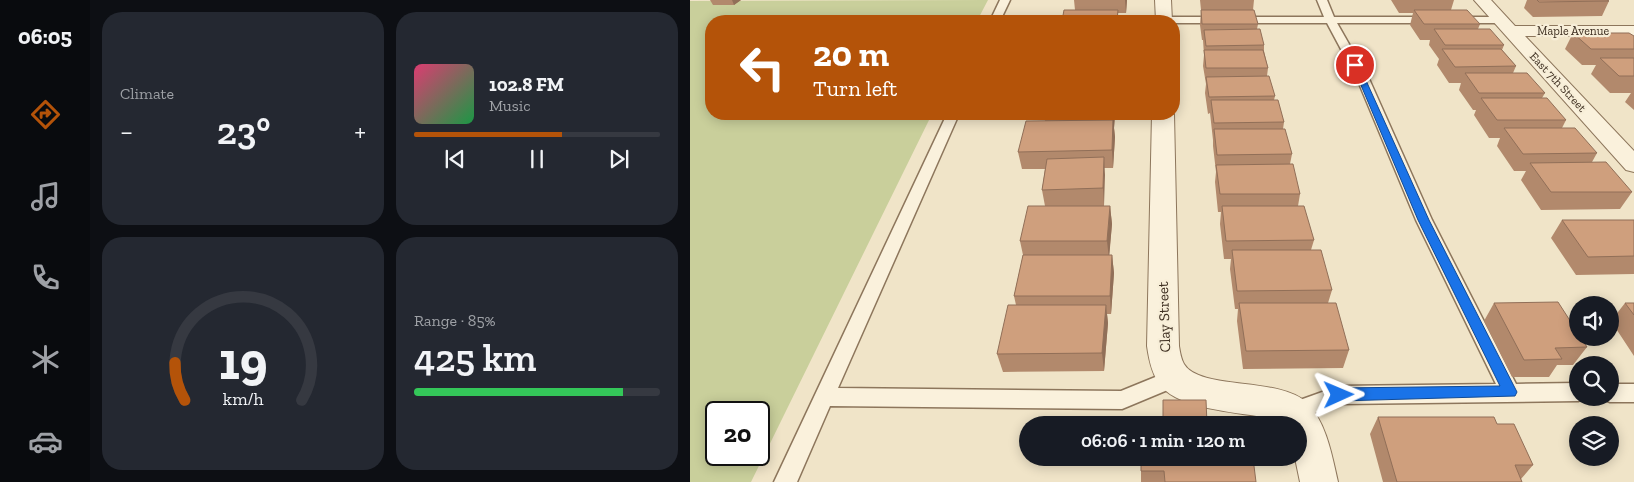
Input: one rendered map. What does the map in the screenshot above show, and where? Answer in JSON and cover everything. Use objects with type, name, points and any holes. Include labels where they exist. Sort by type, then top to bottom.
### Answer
[{"type":"street","points":[[1163,0],[1164,15]]},
{"type":"street","name":"East 7th Street","points":[[1482,0],[1634,165]]},
{"type":"street","name":"Maple Avenue","points":[[1506,26],[1634,31]]},
{"type":"street","name":"Clay Street","points":[[1163,120],[1163,346],[1166,363],[1174,378]]},
{"type":"street","points":[[1174,378],[1191,388],[1258,399],[1293,412],[1305,429],[1313,449],[1319,482]]},
{"type":"lane","points":[[998,15],[1004,0]]},
{"type":"lane","points":[[1322,0],[1330,20],[1364,80],[1424,220],[1510,392]]},
{"type":"lane","points":[[1180,21],[1330,20],[1506,26]]},
{"type":"lane","points":[[785,482],[950,120]]},
{"type":"lane","points":[[825,397],[1122,400],[1174,378]]},
{"type":"lane","points":[[1293,412],[1339,395],[1569,392]]},
{"type":"lane","points":[[1619,393],[1634,393]]},
{"type":"green space","points":[[988,0],[980,15],[705,15],[705,120],[929,120],[770,443],[770,401],[705,401],[705,466],[759,466],[751,482],[690,482],[690,1]]},
{"type":"building","points":[[1537,0],[1607,0],[1609,1],[1539,2]]},
{"type":"building","points":[[1064,10],[1118,10],[1118,15],[1063,15]]},
{"type":"building","points":[[1201,10],[1254,10],[1258,24],[1202,24]]},
{"type":"building","points":[[1414,10],[1467,10],[1480,24],[1424,24]]},
{"type":"building","points":[[1260,29],[1264,45],[1206,46],[1204,30]]},
{"type":"building","points":[[1434,29],[1490,29],[1504,45],[1445,45]]},
{"type":"building","points":[[1573,33],[1629,33],[1634,36],[1634,49],[1591,49]]},
{"type":"building","points":[[1442,49],[1501,49],[1516,66],[1455,67]]},
{"type":"building","points":[[1204,50],[1263,50],[1268,68],[1206,68]]},
{"type":"building","points":[[1600,58],[1634,58],[1634,76],[1619,76]]},
{"type":"building","points":[[1465,73],[1527,73],[1545,93],[1479,93]]},
{"type":"building","points":[[1269,76],[1275,96],[1209,97],[1206,77]]},
{"type":"building","points":[[1481,98],[1547,98],[1566,120],[1497,120]]},
{"type":"building","points":[[1211,100],[1278,100],[1284,122],[1214,123]]},
{"type":"building","points":[[1113,120],[1112,150],[1018,152],[1026,121]]},
{"type":"building","points":[[1504,128],[1575,128],[1597,153],[1523,154]]},
{"type":"building","points":[[1214,129],[1285,129],[1292,154],[1217,155]]},
{"type":"building","points":[[1104,157],[1103,188],[1042,190],[1047,159]]},
{"type":"building","points":[[1606,162],[1632,192],[1551,192],[1530,163]]},
{"type":"building","points":[[1293,164],[1300,194],[1220,194],[1216,165]]},
{"type":"building","points":[[1028,206],[1110,206],[1107,241],[1020,241]]},
{"type":"building","points":[[1222,206],[1304,206],[1314,240],[1226,241]]},
{"type":"building","points":[[1562,220],[1634,220],[1634,256],[1588,257]]},
{"type":"building","points":[[1232,250],[1321,250],[1332,290],[1237,291]]},
{"type":"building","points":[[1023,255],[1112,255],[1110,296],[1014,296]]},
{"type":"building","points":[[1558,302],[1569,319],[1569,346],[1587,347],[1555,348],[1562,359],[1524,360],[1494,303]]},
{"type":"building","points":[[1239,303],[1336,303],[1349,350],[1246,351]]},
{"type":"building","points":[[1625,303],[1634,303],[1634,315]]},
{"type":"building","points":[[1008,305],[1106,305],[1102,353],[997,354]]},
{"type":"building","points":[[1163,400],[1206,400],[1207,416],[1163,416]]},
{"type":"building","points":[[1378,417],[1494,417],[1497,424],[1514,424],[1533,465],[1515,465],[1522,482],[1397,482]]},
{"type":"building","points":[[1141,466],[1254,466],[1256,482],[1165,482],[1164,471],[1141,471]]},
{"type":"route","points":[[1339,395],[1510,392],[1424,220],[1364,80],[1355,65]]}]
